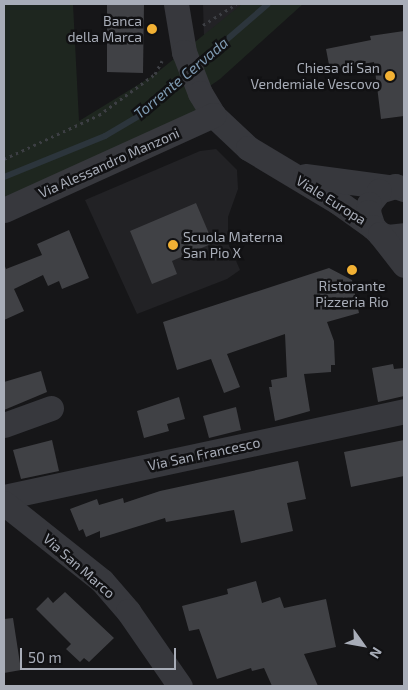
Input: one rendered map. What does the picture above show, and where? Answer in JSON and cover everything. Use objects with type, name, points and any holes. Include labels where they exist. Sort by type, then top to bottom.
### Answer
[{"type":"street","points":[[176,4],[182,45],[200,93],[221,124]]},
{"type":"street","name":"Viale Europa","points":[[221,124],[287,172],[386,232],[404,265]]},
{"type":"street","name":"Via Alessandro Manzoni","points":[[4,210],[221,124]]},
{"type":"street","name":"Viale Europa","points":[[287,172],[398,187]]},
{"type":"street","points":[[386,232],[369,204],[379,191],[398,187]]},
{"type":"street","points":[[4,425],[51,408]]},
{"type":"street","name":"Via San Francesco","points":[[4,497],[404,411]]},
{"type":"street","name":"Via San Marco","points":[[4,503],[102,581],[128,611],[180,686]]},
{"type":"path","points":[[4,160],[99,115],[155,74],[165,52],[182,45],[236,4]]},
{"type":"shaded area","points":[[4,4],[73,4],[79,121],[154,75],[242,4],[303,4],[220,79],[200,93],[213,115],[4,216]]},
{"type":"shaded area","points":[[203,4],[242,4],[204,38]]},
{"type":"shaded area","points":[[216,149],[237,170],[238,189],[228,217],[228,242],[240,270],[227,279],[137,314],[85,200],[200,151]]},
{"type":"building","points":[[107,4],[144,4],[143,73],[107,72]]},
{"type":"building","name":"Chiesa di San Vendemiale Vescovo","points":[[404,31],[404,116],[381,119],[374,62],[330,70],[326,49],[371,40],[370,36]]},
{"type":"building","name":"Scuola Materna San Pio X","points":[[196,203],[213,243],[172,261],[177,274],[152,284],[130,231]]},
{"type":"building","points":[[69,230],[89,278],[62,289],[59,281],[48,286],[43,275],[14,289],[24,311],[4,320],[4,264],[6,269],[42,255],[37,244]]},
{"type":"building","points":[[329,268],[352,280],[359,313],[327,322],[334,341],[335,365],[331,365],[331,372],[304,374],[310,411],[275,421],[269,387],[272,387],[271,380],[287,377],[285,334],[227,354],[240,387],[224,393],[211,359],[177,370],[163,322]]},
{"type":"building","points":[[393,364],[394,369],[404,368],[404,396],[378,402],[372,368]]},
{"type":"building","points":[[41,371],[47,392],[4,410],[4,382]]},
{"type":"building","points":[[179,397],[185,419],[167,424],[169,431],[144,438],[137,411]]},
{"type":"building","points":[[236,407],[241,430],[209,438],[203,416]]},
{"type":"building","points":[[52,440],[59,471],[21,479],[13,450]]},
{"type":"building","points":[[404,440],[404,476],[351,487],[344,452]]},
{"type":"building","points":[[298,461],[306,499],[287,503],[293,531],[241,543],[234,510],[166,522],[165,518],[100,538],[100,531],[86,537],[83,529],[79,531],[70,509],[97,499],[99,505],[123,498],[124,503],[160,491]]},
{"type":"building","points":[[256,581],[262,603],[280,597],[284,608],[326,599],[336,647],[304,654],[318,686],[272,686],[264,668],[252,671],[251,668],[217,679],[199,629],[189,631],[182,606],[228,594],[227,589]]},
{"type":"building","points":[[65,592],[114,638],[89,662],[84,658],[80,662],[66,649],[71,644],[36,609],[48,597],[53,603]]},
{"type":"building","points":[[13,618],[21,670],[4,673],[4,619]]},
{"type":"waterway","name":"Torrente Cervada","points":[[195,67],[268,4]]},
{"type":"waterway","name":"Torrente Cervada","points":[[4,177],[105,136],[142,114],[187,73]]},
{"type":"place","name":"Banca della Marca","points":[[152,29]]},
{"type":"place","name":"Chiesa di San Vendemiale Vescovo","points":[[390,76]]},
{"type":"place","name":"Scuola Materna San Pio X","points":[[173,245]]},
{"type":"place","name":"Ristorante Pizzeria Rio","points":[[352,270]]}]
